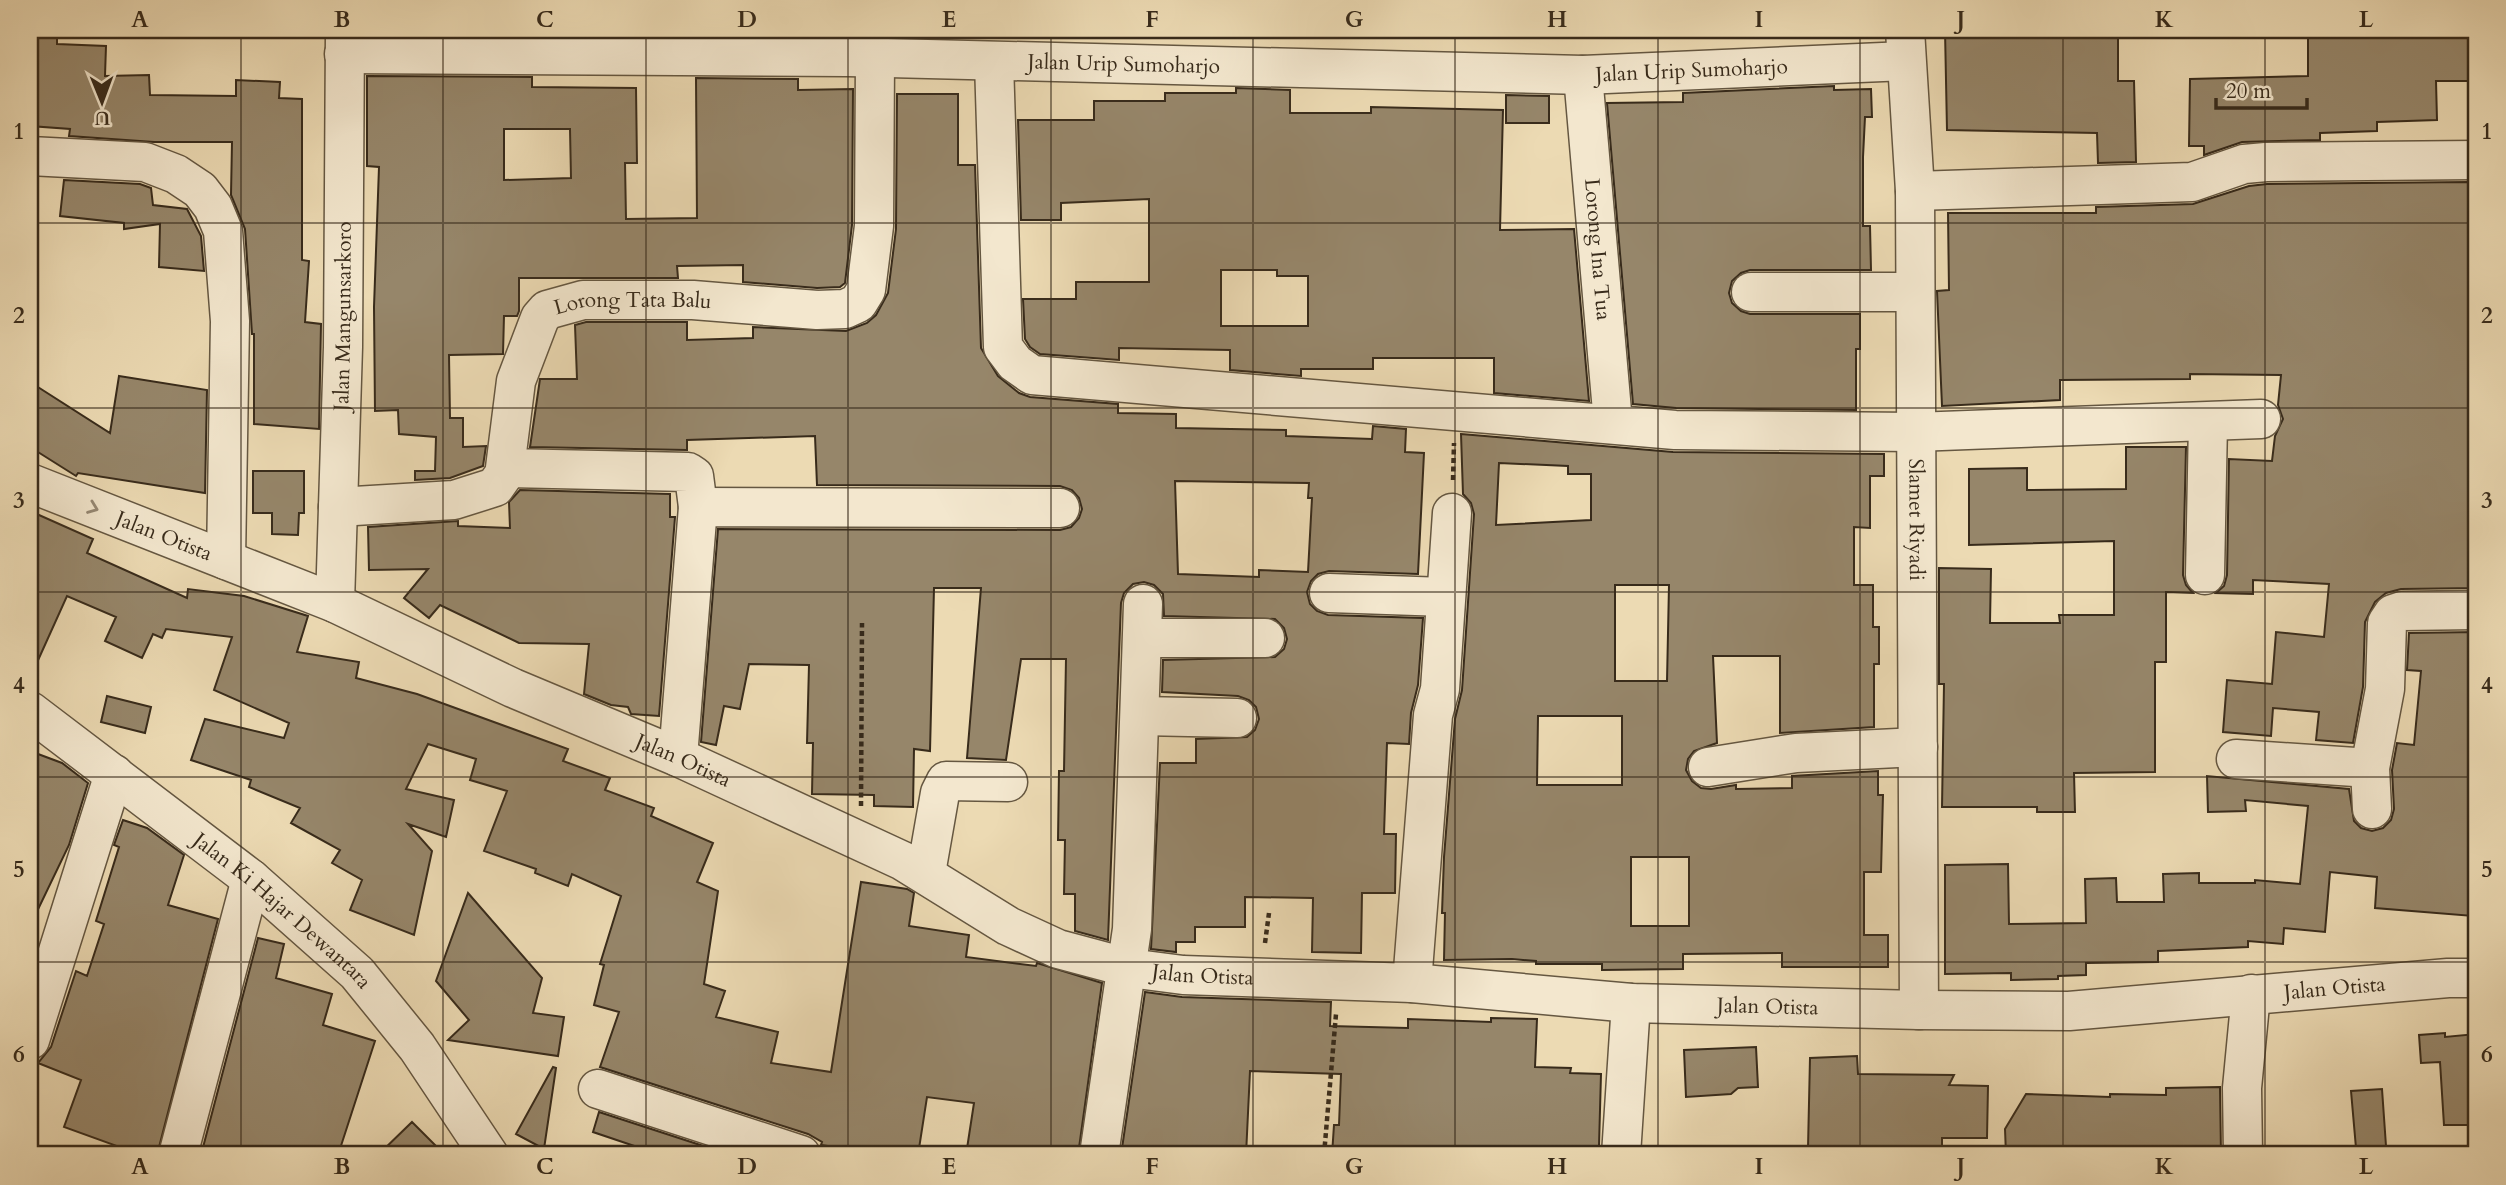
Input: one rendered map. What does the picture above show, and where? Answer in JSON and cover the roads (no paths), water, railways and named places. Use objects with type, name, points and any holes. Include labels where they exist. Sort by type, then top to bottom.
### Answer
[{"type":"street","name":"Jalan Urip Sumoharjo","points":[[344,42],[994,62],[1584,75],[1906,46]]},
{"type":"street","name":"Jalan Mangunsarkoro","points":[[335,603],[343,333],[344,42]]},
{"type":"street","name":"Slamet Riyadi","points":[[1906,46],[1915,191],[1919,1010]]},
{"type":"street","name":"Lorong Tata Balu","points":[[507,470],[503,462],[516,381],[540,318],[547,310],[583,300],[693,300],[817,310],[845,309],[858,303],[866,290],[873,239],[875,58]]},
{"type":"street","points":[[994,62],[1003,346],[1026,372],[1066,380],[1685,430],[1915,432],[2261,419]]},
{"type":"street","name":"Lorong Ina Tua","points":[[1584,75],[1613,423]]},
{"type":"street","points":[[30,156],[145,162],[176,174],[200,190],[213,207],[223,231],[229,298],[226,560]]},
{"type":"street","points":[[1915,191],[2192,182],[2245,164],[2266,162],[2476,160]]},
{"type":"street","points":[[1751,292],[1914,292]]},
{"type":"street","points":[[2205,575],[2208,422]]},
{"type":"street","points":[[338,507],[454,500],[491,489],[507,470],[688,472],[694,476],[698,507],[678,757]]},
{"type":"street","name":"Jalan Otista","points":[[30,483],[335,603],[513,688],[678,757],[926,873],[1008,926],[1058,949],[1129,968],[1183,975],[1412,983],[1631,1003],[1919,1010],[2069,1011],[2448,978],[2476,978]]},
{"type":"street","points":[[698,507],[1060,508]]},
{"type":"street","points":[[1412,983],[1434,700],[1440,688],[1452,513]]},
{"type":"street","points":[[1329,593],[1445,597]]},
{"type":"street","points":[[2372,809],[2370,768],[2385,689],[2387,623],[2393,614],[2402,611],[2476,610]]},
{"type":"street","points":[[1099,1155],[1115,1029],[1129,968],[1143,621],[1265,638]]},
{"type":"street","name":"Jalan Ki Hajar Dewantara","points":[[30,711],[251,879],[363,981],[438,1077],[489,1155]]},
{"type":"street","points":[[1141,716],[1237,718]]},
{"type":"street","points":[[1708,767],[1796,753],[1918,747]]},
{"type":"street","points":[[2236,759],[2370,768]]},
{"type":"street","points":[[30,1040],[114,774]]},
{"type":"street","points":[[926,873],[940,793],[946,781],[1008,782]]},
{"type":"street","points":[[178,1155],[251,879]]},
{"type":"street","points":[[2243,1155],[2242,1088],[2251,994]]},
{"type":"street","points":[[1620,1155],[1631,1003]]},
{"type":"street","points":[[598,1089],[801,1155]]}]
